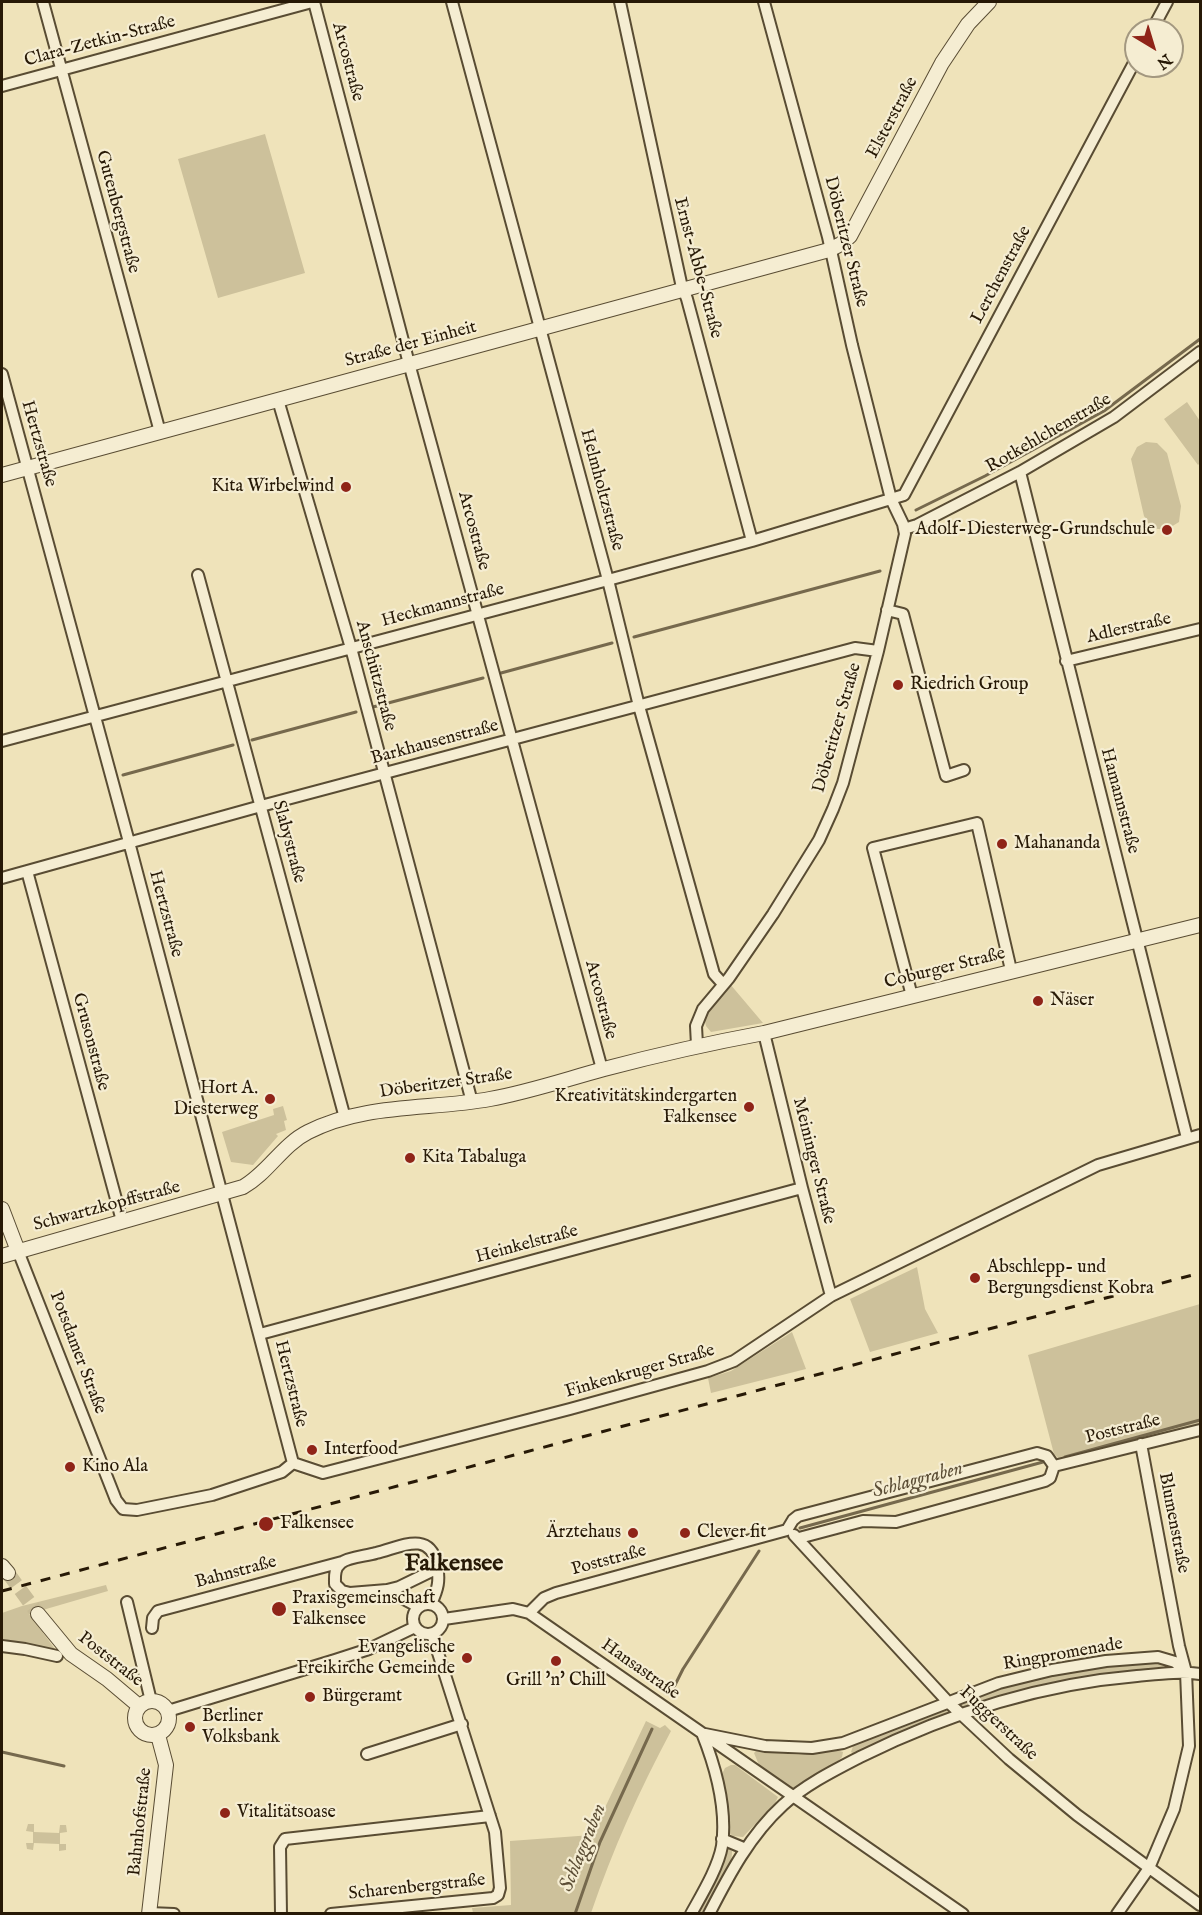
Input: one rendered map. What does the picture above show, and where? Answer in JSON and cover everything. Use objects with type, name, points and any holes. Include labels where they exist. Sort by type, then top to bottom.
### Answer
[{"type":"street","name":"Gutenbergstraße","points":[[43,2],[160,432]]},
{"type":"street","name":"Clara-Zetkin-Straße","points":[[2,86],[309,2]]},
{"type":"street","name":"Arcostraße","points":[[309,2],[602,1069]]},
{"type":"street","name":"Helmholtzstraße","points":[[452,2],[608,580],[639,706],[714,974],[723,984]]},
{"type":"street","name":"Ernst-Abbe-Straße","points":[[620,2],[666,220],[752,541]]},
{"type":"street","name":"Döberitzer Straße","points":[[222,1195],[257,1179],[294,1141],[307,1132],[345,1118],[405,1108],[472,1102],[513,1094],[697,1046],[695,1036],[699,1017],[773,914],[819,840],[843,783],[878,651],[904,529],[891,499],[829,250],[828,237],[764,2]]},
{"type":"street","name":"Elsterstraße","points":[[829,250],[850,236],[942,63],[968,24],[989,2]]},
{"type":"street","points":[[1158,18],[1167,2]]},
{"type":"street","name":"Lerchenstraße","points":[[891,499],[904,495],[1126,78]]},
{"type":"street","name":"Straße der Einheit","points":[[2,475],[829,250]]},
{"type":"street","name":"Rotkehlchenstraße","points":[[904,529],[917,525],[1020,472],[1114,417],[1200,352]]},
{"type":"street","name":"Hertzstraße","points":[[2,374],[129,842],[293,1463]]},
{"type":"street","name":"Anschützstraße","points":[[278,400],[351,648],[472,1102]]},
{"type":"street","name":"Hamannstraße","points":[[1020,472],[1187,1138]]},
{"type":"street","name":"Heckmannstraße","points":[[2,741],[752,541],[891,499]]},
{"type":"street","name":"Slabystraße","points":[[198,575],[345,1118]]},
{"type":"street","points":[[886,610],[903,614],[946,776],[964,770]]},
{"type":"street","name":"Adlerstraße","points":[[1066,661],[1200,629]]},
{"type":"street","name":"Barkhausenstraße","points":[[2,878],[261,806],[855,648],[878,651]]},
{"type":"street","points":[[912,996],[873,848],[977,823],[1011,970]]},
{"type":"street","name":"Grusonstraße","points":[[27,872],[122,1221]]},
{"type":"street","name":"Coburger Straße","points":[[697,1046],[764,1033],[1200,925]]},
{"type":"street","name":"Meininger Straße","points":[[764,1033],[831,1296]]},
{"type":"street","name":"Finkenkruger Straße","points":[[293,1463],[323,1473],[570,1410],[708,1371],[734,1361],[831,1296],[1098,1164],[1200,1134]]},
{"type":"street","name":"Heinkelstraße","points":[[260,1334],[802,1188]]},
{"type":"street","name":"Schwartzkopffstraße","points":[[2,1256],[222,1195]]},
{"type":"street","name":"Potsdamer Straße","points":[[2,1209],[116,1500],[123,1509],[137,1510],[212,1495],[282,1472],[293,1463]]},
{"type":"street","name":"Poststraße","points":[[1054,1466],[1142,1448],[1200,1430]]},
{"type":"street","name":"Blumenstraße","points":[[1117,1914],[1149,1868],[1174,1809],[1189,1746],[1186,1672],[1179,1646],[1142,1448]]},
{"type":"street","name":"Poststraße","points":[[529,1613],[544,1598],[556,1593],[787,1530],[798,1516],[1037,1453],[1047,1456],[1054,1466]]},
{"type":"street","name":"Poststraße","points":[[799,1538],[863,1521],[896,1522],[1045,1481],[1050,1478],[1054,1466]]},
{"type":"street","points":[[787,1530],[799,1538]]},
{"type":"street","name":"Fuggerstraße","points":[[799,1538],[948,1702],[1009,1759],[1077,1815],[1200,1905]]},
{"type":"street","name":"Bahnstraße","points":[[152,1628],[153,1618],[158,1611],[412,1544],[424,1544],[432,1548],[438,1568]]},
{"type":"street","points":[[342,1562],[335,1572],[335,1584],[342,1591],[353,1593],[399,1587],[438,1568],[440,1585],[431,1604]]},
{"type":"street","points":[[387,1590],[420,1607]]},
{"type":"street","points":[[127,1602],[145,1704]]},
{"type":"street","points":[[431,1604],[440,1609],[444,1619],[441,1628],[432,1634],[423,1633],[415,1627],[414,1615],[420,1607],[431,1604]]},
{"type":"street","points":[[444,1619],[513,1609],[529,1613]]},
{"type":"street","name":"Hansastraße","points":[[529,1613],[793,1797]]},
{"type":"street","name":"Poststraße","points":[[38,1614],[71,1654],[145,1704]]},
{"type":"street","points":[[168,1711],[369,1649],[415,1627]]},
{"type":"street","name":"Scharenbergstraße","points":[[331,1914],[493,1898],[498,1895],[500,1888],[495,1832],[432,1634]]},
{"type":"street","name":"Poststraße","points":[[2,1646],[25,1648],[57,1656]]},
{"type":"street","name":"Ringpromenade","points":[[702,1733],[765,1746],[812,1748],[843,1743],[999,1683],[1052,1670],[1106,1661],[1158,1657],[1174,1662],[1186,1672]]},
{"type":"street","name":"Ringpromenade","points":[[709,1914],[732,1869],[754,1836],[782,1806],[821,1777],[854,1760],[891,1742],[992,1703],[1062,1686],[1112,1678],[1186,1672],[1200,1674]]},
{"type":"street","points":[[159,1702],[168,1711],[169,1722],[163,1732],[149,1736],[138,1730],[135,1715],[145,1704],[159,1702]]},
{"type":"street","points":[[367,1754],[462,1724]]},
{"type":"street","points":[[691,1914],[722,1847],[722,1815],[714,1764],[702,1733]]},
{"type":"street","name":"Bahnhofstraße","points":[[149,1913],[166,1765],[158,1735]]},
{"type":"street","points":[[843,1743],[854,1760]]},
{"type":"street","points":[[793,1797],[963,1914]]},
{"type":"street","points":[[281,1914],[280,1847],[285,1839],[490,1816]]},
{"type":"street","points":[[722,1839],[746,1849]]},
{"type":"street","points":[[149,1913],[174,1914]]},
{"type":"shaded area","points":[[265,134],[305,273],[218,298],[178,159]]},
{"type":"shaded area","points":[[1187,402],[1200,421],[1200,463],[1198,465],[1164,419]]},
{"type":"shaded area","points":[[1146,442],[1157,443],[1167,453],[1181,506],[1179,522],[1166,530],[1151,528],[1144,516],[1131,459],[1137,447]]},
{"type":"shaded area","points":[[730,984],[763,1023],[711,1032],[706,1026],[704,1017],[711,1005]]},
{"type":"shaded area","points":[[283,1106],[287,1120],[284,1121],[286,1130],[276,1134],[278,1136],[253,1165],[231,1162],[222,1132],[274,1115],[273,1109]]},
{"type":"shaded area","points":[[917,1267],[925,1309],[938,1333],[870,1352],[850,1299]]},
{"type":"shaded area","points":[[1200,1304],[1200,1427],[1062,1462],[1054,1454],[1028,1355]]},
{"type":"shaded area","points":[[792,1332],[806,1369],[711,1393],[708,1378],[731,1371]]},
{"type":"shaded area","points":[[106,1585],[108,1591],[29,1614],[55,1649],[2,1639],[2,1613]]},
{"type":"shaded area","points":[[1155,1661],[1171,1667],[963,1707],[960,1707],[958,1701],[1030,1679],[1105,1666]]},
{"type":"shaded area","points":[[946,1705],[950,1708],[950,1712],[854,1754],[851,1752],[853,1746]]},
{"type":"shaded area","points":[[646,1721],[660,1728],[665,1725],[671,1731],[627,1820],[591,1913],[473,1913],[472,1908],[511,1905],[510,1841],[592,1835]]},
{"type":"shaded area","points":[[837,1750],[843,1752],[839,1760],[794,1790],[759,1765],[754,1753],[756,1751],[799,1755]]},
{"type":"shaded area","points":[[735,1765],[778,1797],[743,1837],[729,1833],[726,1796],[720,1778],[725,1768]]},
{"type":"shaded area","points":[[28,1824],[34,1824],[34,1832],[59,1833],[60,1825],[66,1825],[67,1832],[60,1833],[60,1844],[66,1844],[66,1850],[59,1851],[59,1844],[34,1843],[33,1850],[27,1849],[26,1843],[33,1843],[33,1832],[26,1831]]},
{"type":"shaded area","points":[[729,1849],[732,1851],[731,1858],[722,1883],[704,1913],[695,1914]]},
{"type":"waterway","points":[[916,510],[985,476],[1104,411],[1200,339]]},
{"type":"waterway","points":[[634,637],[880,571]]},
{"type":"waterway","points":[[501,673],[612,643]]},
{"type":"waterway","points":[[373,707],[483,678]]},
{"type":"waterway","points":[[252,740],[356,712]]},
{"type":"waterway","points":[[123,775],[233,745]]},
{"type":"waterway","name":"Schlaggraben","points":[[1065,1457],[1200,1420]]},
{"type":"waterway","name":"Schlaggraben","points":[[800,1528],[1043,1462]]},
{"type":"waterway","name":"Schlaggraben","points":[[672,1691],[683,1669],[759,1551]]},
{"type":"waterway","name":"Schlaggraben","points":[[575,1914],[600,1842],[652,1729]]},
{"type":"waterway","points":[[2,1752],[64,1766]]},
{"type":"tunnel","points":[[8,1573],[38,1614]]},
{"type":"railway","points":[[2,1591],[1200,1273]]},
{"type":"place","name":"Kita Wirbelwind","points":[[346,487]]},
{"type":"place","name":"Adolf-Diesterweg-Grundschule","points":[[1167,530]]},
{"type":"place","name":"Riedrich Group","points":[[898,685]]},
{"type":"place","name":"Mahananda","points":[[1002,844]]},
{"type":"place","name":"Näser","points":[[1038,1001]]},
{"type":"place","name":"Hort A. Diesterweg","points":[[270,1099]]},
{"type":"place","name":"Kreativitätskindergarten Falkensee","points":[[749,1107]]},
{"type":"place","name":"Kita Tabaluga","points":[[410,1158]]},
{"type":"place","name":"Abschlepp- und Bergungsdienst Kobra","points":[[975,1278]]},
{"type":"place","name":"Interfood","points":[[312,1450]]},
{"type":"place","name":"Kino Ala","points":[[70,1467]]},
{"type":"place","name":"Falkensee","points":[[266,1524]]},
{"type":"place","name":"Ärztehaus","points":[[633,1533]]},
{"type":"place","name":"Clever fit","points":[[685,1533]]},
{"type":"place","name":"Praxisgemeinschaft Falkensee","points":[[279,1609]]},
{"type":"place","name":"Evangelische Freikirche Gemeinde","points":[[467,1658]]},
{"type":"place","name":"Grill 'n' Chill","points":[[556,1661]]},
{"type":"place","name":"Bürgeramt","points":[[310,1697]]},
{"type":"place","name":"Berliner Volksbank","points":[[190,1727]]},
{"type":"place","name":"Vitalitätsoase","points":[[225,1813]]},
{"type":"district","name":"Falkensee","points":[[454,1565]]}]
